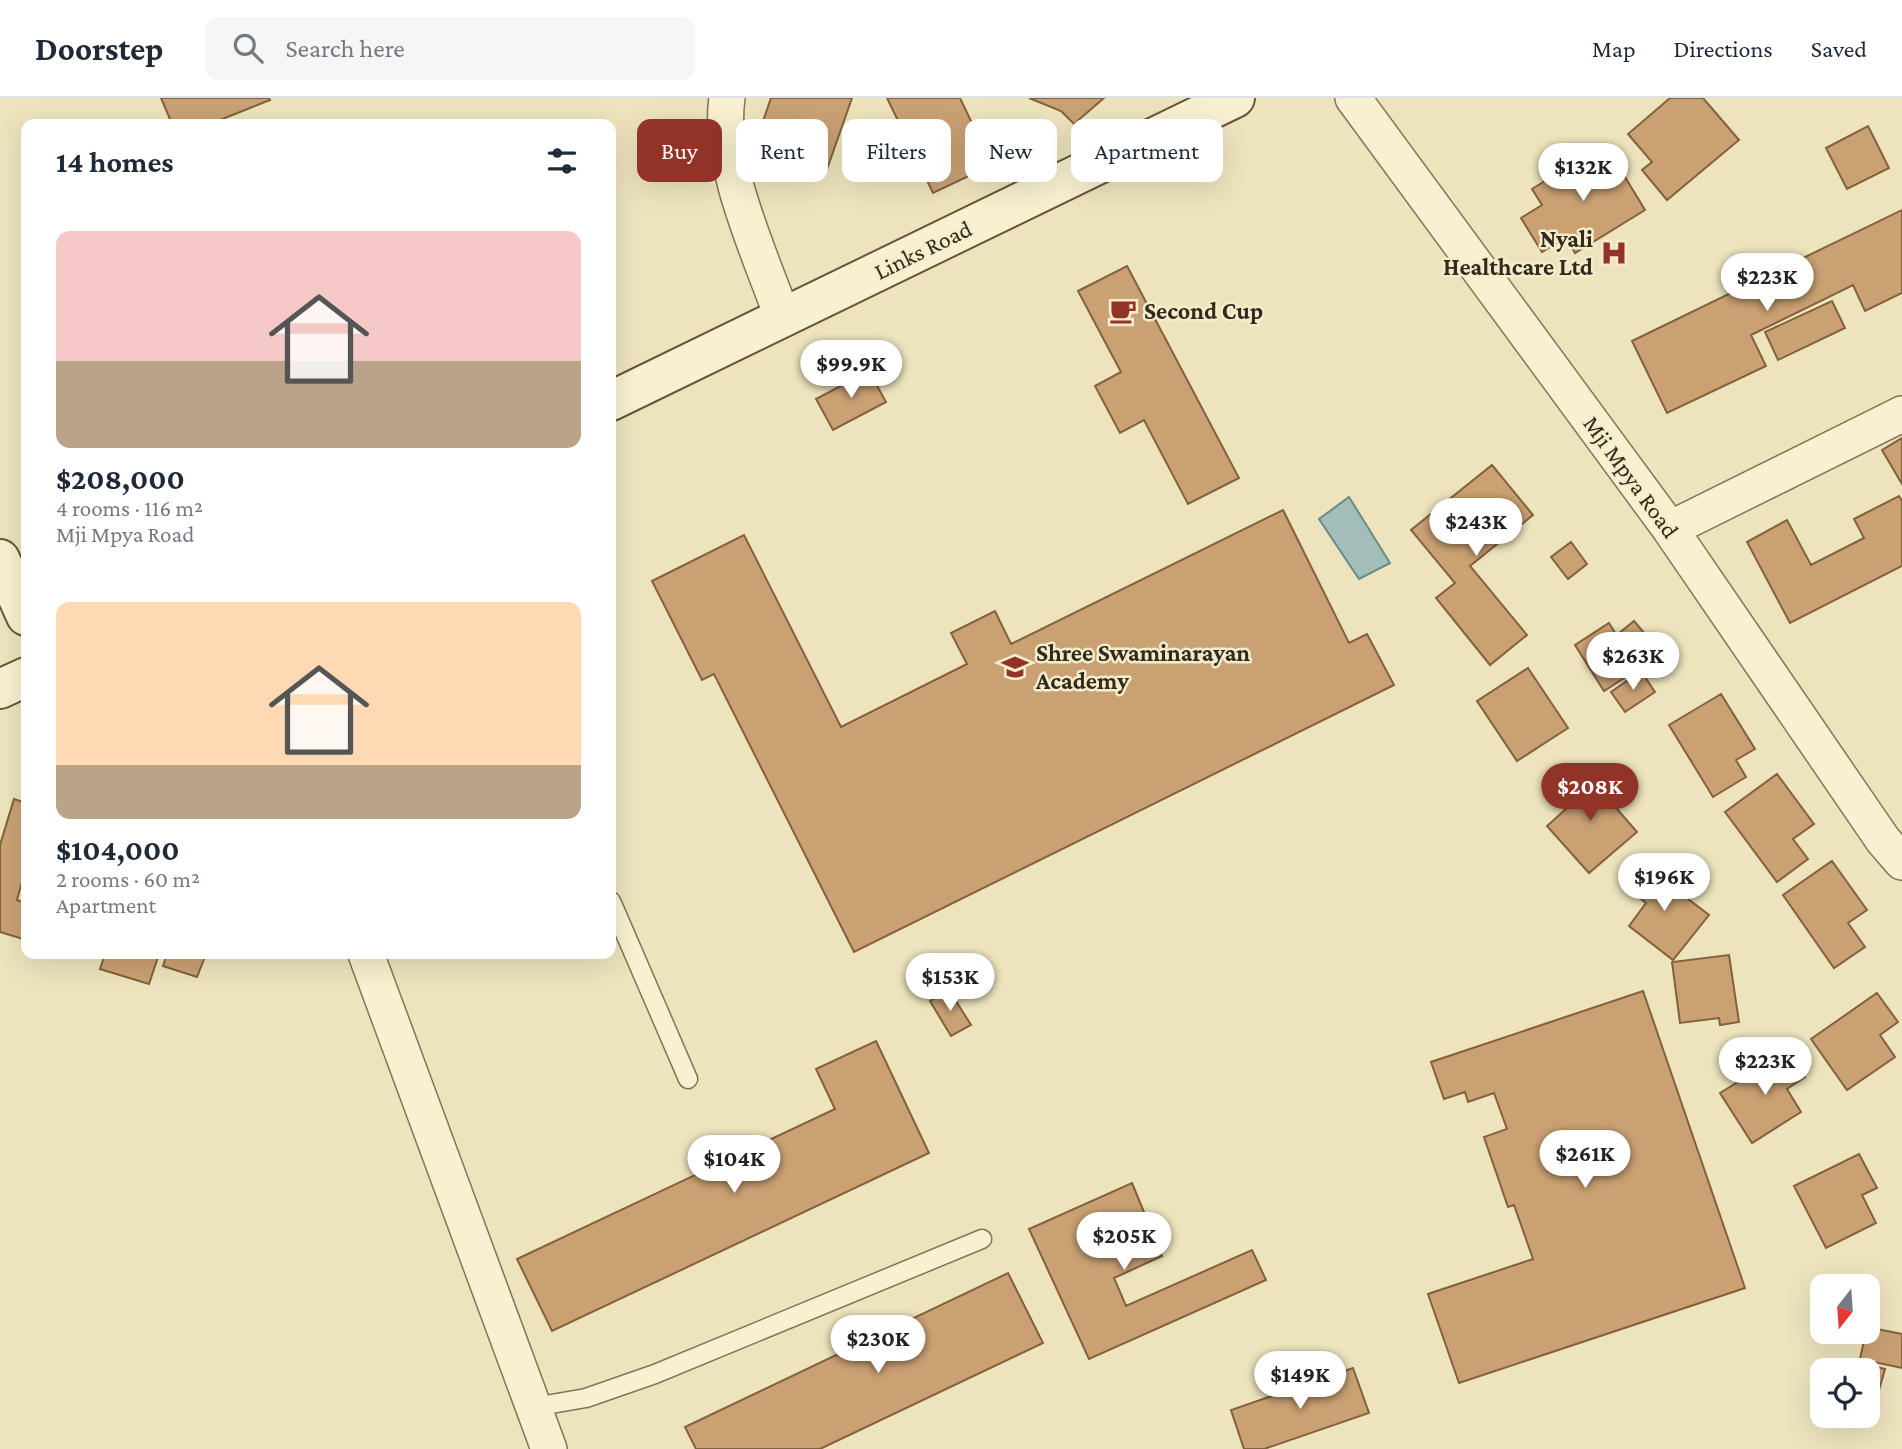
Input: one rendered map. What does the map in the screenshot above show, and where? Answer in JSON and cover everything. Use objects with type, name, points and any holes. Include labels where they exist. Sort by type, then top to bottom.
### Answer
[{"type":"main road","name":"Links Road","points":[[616,399],[1235,98]]},
{"type":"main road","points":[[0,559],[21,605]]},
{"type":"main road","points":[[0,689],[21,679]]},
{"type":"street","points":[[727,98],[726,132],[730,164],[783,319]]},
{"type":"street","name":"Mji Mpya Road","points":[[1353,98],[1670,529],[1883,840],[1902,862]]},
{"type":"street","points":[[1670,529],[1902,414]]},
{"type":"street","points":[[368,959],[549,1449]]},
{"type":"lane","points":[[616,913],[688,1079]]},
{"type":"lane","points":[[534,1407],[586,1398],[655,1374],[982,1239]]},
{"type":"water","points":[[1349,497],[1390,563],[1359,579],[1319,519]]},
{"type":"building","points":[[161,98],[270,100],[222,119],[170,119]]},
{"type":"building","points":[[771,98],[852,98],[845,119],[842,119],[842,127],[828,166],[828,119],[764,119]]},
{"type":"building","points":[[887,98],[960,98],[970,119],[965,119],[965,178],[933,193],[928,182],[951,182],[951,119],[897,119]]},
{"type":"building","points":[[1029,98],[1104,98],[1080,119],[1071,121],[1061,111]]},
{"type":"building","points":[[1670,98],[1703,98],[1739,140],[1667,200],[1642,170],[1652,162],[1628,134]]},
{"type":"building","points":[[1868,126],[1889,168],[1847,189],[1826,148]]},
{"type":"building","points":[[1605,144],[1645,210],[1575,253],[1566,237],[1542,252],[1521,218],[1542,205],[1532,189]]},
{"type":"building","points":[[1902,210],[1902,293],[1865,311],[1853,285],[1751,335],[1766,366],[1667,413],[1632,341]]},
{"type":"building","points":[[1127,266],[1239,478],[1188,504],[1144,420],[1120,433],[1095,386],[1121,372],[1078,291]]},
{"type":"building","points":[[1832,301],[1845,328],[1778,360],[1765,332]]},
{"type":"building","points":[[869,371],[886,402],[833,430],[816,399]]},
{"type":"building","points":[[1902,438],[1902,484],[1882,450]]},
{"type":"building","points":[[1492,465],[1533,515],[1470,566],[1527,635],[1490,665],[1436,598],[1455,583],[1411,530]]},
{"type":"building","points":[[1899,496],[1902,501],[1902,566],[1790,623],[1747,542],[1787,520],[1811,565],[1864,538],[1854,519]]},
{"type":"building","points":[[1283,510],[1349,643],[1367,634],[1394,685],[854,952],[714,674],[702,680],[652,581],[744,535],[841,727],[967,664],[951,633],[995,611],[1011,644]]},
{"type":"building","points":[[1571,542],[1587,564],[1568,579],[1551,557]]},
{"type":"building","points":[[1634,621],[1662,654],[1645,668],[1617,635]]},
{"type":"building","points":[[1609,623],[1638,669],[1604,691],[1575,645]]},
{"type":"building","points":[[1528,668],[1568,728],[1517,761],[1477,701]]},
{"type":"building","points":[[1641,671],[1655,692],[1625,712],[1611,692]]},
{"type":"building","points":[[1721,694],[1755,749],[1736,760],[1746,777],[1713,797],[1669,725]]},
{"type":"building","points":[[1584,771],[1637,832],[1589,873],[1547,826],[1567,808],[1556,796]]},
{"type":"building","points":[[1777,774],[1814,824],[1793,839],[1808,859],[1777,882],[1725,812]]},
{"type":"building","points":[[14,799],[21,801],[21,885],[17,900],[21,901],[21,938],[0,932],[0,845]]},
{"type":"building","points":[[1832,861],[1867,910],[1848,923],[1865,947],[1834,968],[1783,895]]},
{"type":"building","points":[[1641,863],[1709,915],[1673,960],[1629,926],[1646,903],[1623,885]]},
{"type":"building","points":[[1729,955],[1739,1022],[1720,1025],[1719,1018],[1680,1023],[1672,962]]},
{"type":"building","points":[[103,959],[157,959],[149,984],[100,969]]},
{"type":"building","points":[[165,959],[204,959],[197,977],[163,966]]},
{"type":"building","points":[[949,990],[971,1025],[951,1036],[930,1001]]},
{"type":"building","points":[[1643,991],[1745,1288],[1459,1383],[1428,1294],[1533,1259],[1514,1205],[1508,1207],[1484,1137],[1507,1129],[1494,1093],[1468,1102],[1465,1092],[1444,1099],[1431,1062]]},
{"type":"building","points":[[1877,993],[1898,1022],[1880,1035],[1895,1057],[1847,1090],[1811,1039]]},
{"type":"building","points":[[876,1041],[929,1153],[552,1331],[517,1259],[835,1109],[816,1069]]},
{"type":"building","points":[[1788,1051],[1805,1077],[1787,1089],[1801,1112],[1752,1143],[1720,1093]]},
{"type":"building","points":[[1859,1154],[1877,1188],[1862,1195],[1876,1223],[1826,1248],[1794,1186]]},
{"type":"building","points":[[1132,1183],[1162,1256],[1114,1278],[1126,1306],[1252,1250],[1266,1280],[1089,1359],[1029,1229]]},
{"type":"building","points":[[1008,1273],[1043,1343],[820,1449],[696,1449],[685,1427]]},
{"type":"building","points":[[1880,1330],[1902,1334],[1902,1368],[1880,1363],[1880,1358],[1860,1358],[1863,1344],[1880,1344]]},
{"type":"building","points":[[1353,1368],[1369,1413],[1264,1449],[1244,1449],[1231,1410]]},
{"type":"building","points":[[1880,1368],[1885,1369],[1880,1386]]},
{"type":"place","name":"Nyali Healthcare Ltd","points":[[1614,253]]},
{"type":"place","name":"Second Cup","points":[[1123,311]]},
{"type":"place","name":"Shree Swaminarayan Academy","points":[[1015,667]]}]
